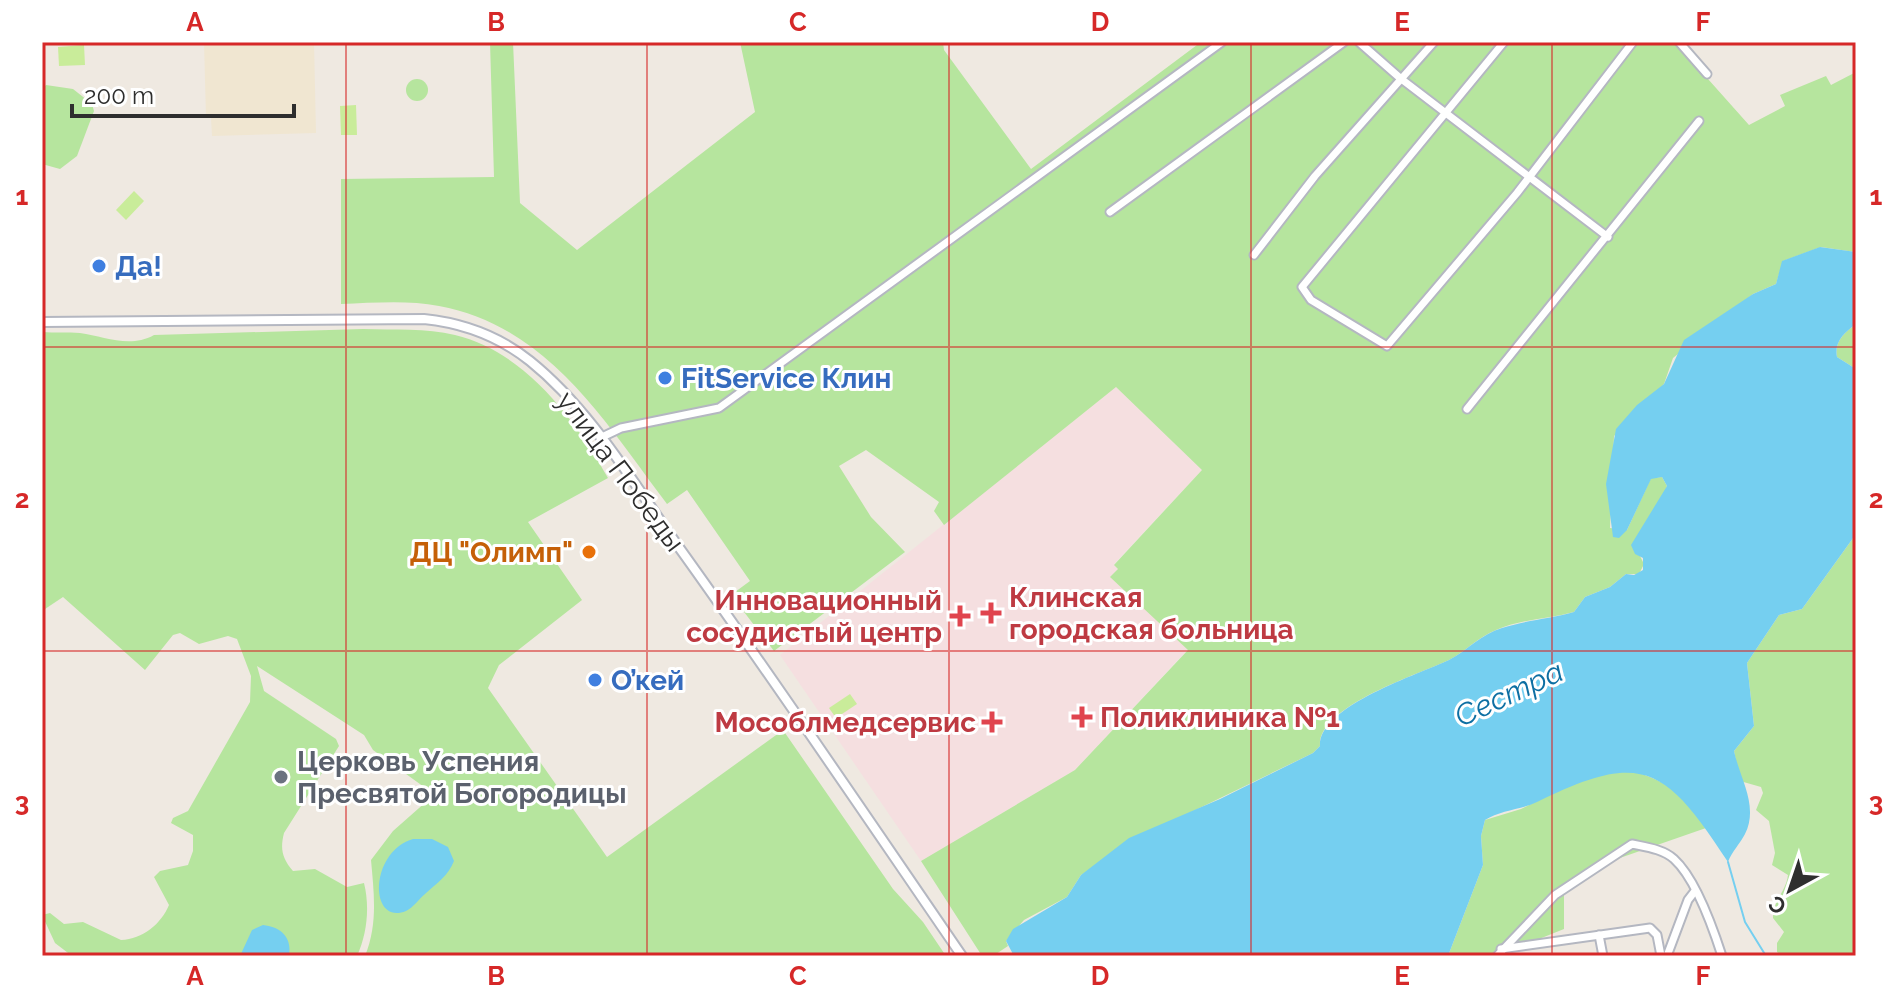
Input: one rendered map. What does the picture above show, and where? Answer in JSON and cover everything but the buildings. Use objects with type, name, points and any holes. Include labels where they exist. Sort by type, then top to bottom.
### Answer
[{"type":"street","points":[[600,438],[621,428],[719,408],[1222,42]]},
{"type":"street","points":[[1110,212],[1344,42]]},
{"type":"street","points":[[1359,42],[1400,78],[1608,237]]},
{"type":"street","points":[[1254,255],[1315,176],[1434,42]]},
{"type":"street","points":[[1504,42],[1303,284],[1306,297],[1387,346],[1530,176],[1633,42]]},
{"type":"street","points":[[1679,42],[1707,74]]},
{"type":"street","points":[[1467,409],[1699,121]]},
{"type":"street","name":"улица Победы","points":[[42,322],[387,317],[456,324],[501,342],[529,361],[564,393],[600,438],[717,600],[962,956]]},
{"type":"street","points":[[1499,953],[1555,895],[1632,844],[1654,849],[1674,859],[1695,891],[1722,956]]},
{"type":"street","points":[[1664,956],[1688,900],[1695,891]]},
{"type":"street","points":[[1499,953],[1650,928],[1657,935],[1664,956]]},
{"type":"street","points":[[1599,935],[1603,956]]},
{"type":"shaded area","points":[[204,42],[314,42],[316,133],[212,136],[211,118],[206,118]]},
{"type":"shaded area","name":"Клинская городская больница","points":[[1116,387],[1202,470],[1114,564],[1188,649],[1075,770],[921,861],[780,655]]},
{"type":"green space","points":[[490,42],[513,42],[520,203],[577,250],[755,112],[740,42],[943,42],[944,50],[1031,169],[1201,42],[1675,42],[1749,125],[1785,106],[1780,95],[1826,76],[1831,85],[1856,72],[1856,255],[1855,252],[1821,247],[1783,261],[1776,284],[1753,294],[1673,358],[1664,384],[1614,436],[1610,528],[1627,530],[1651,478],[1662,477],[1667,486],[1640,556],[1644,564],[1639,574],[1626,574],[1610,587],[1585,597],[1574,612],[1506,626],[1449,660],[1372,693],[1335,718],[1323,731],[1320,746],[1313,753],[1181,817],[1081,875],[1067,897],[1024,920],[1006,941],[1008,946],[993,956],[982,956],[921,861],[1075,770],[1188,650],[1110,577],[1118,569],[1114,565],[1202,470],[1116,387],[944,525],[934,511],[939,502],[866,450],[839,466],[871,517],[905,552],[774,651],[731,595],[750,581],[687,490],[667,504],[596,411],[543,356],[512,334],[478,317],[439,306],[403,302],[341,304],[341,179],[494,177]]},
{"type":"green space","points":[[84,45],[85,65],[59,66],[58,47]]},
{"type":"green space","points":[[417,79],[425,82],[428,90],[425,98],[417,101],[409,98],[406,90],[409,82]]},
{"type":"green space","points":[[46,85],[73,89],[92,104],[94,111],[77,156],[60,169],[42,164],[42,89]]},
{"type":"green space","points":[[356,105],[357,135],[341,135],[340,106]]},
{"type":"green space","points":[[134,191],[144,201],[126,220],[116,210]]},
{"type":"green space","points":[[1856,324],[1856,369],[1837,357],[1836,352],[1841,338]]},
{"type":"green space","points":[[421,330],[455,335],[480,343],[504,356],[564,411],[608,478],[528,522],[582,600],[499,665],[488,688],[607,857],[783,730],[893,889],[923,922],[946,956],[365,956],[373,921],[371,860],[393,831],[427,801],[424,787],[373,750],[364,735],[257,666],[264,691],[336,739],[339,746],[284,833],[282,849],[293,871],[315,869],[347,887],[364,883],[366,920],[357,956],[72,956],[55,943],[42,915],[50,913],[64,924],[83,922],[121,940],[144,933],[161,918],[169,905],[154,877],[160,871],[188,865],[193,851],[193,835],[171,823],[173,818],[188,811],[250,702],[251,676],[237,639],[228,636],[199,644],[180,633],[173,635],[145,670],[63,597],[42,611],[42,332],[80,333],[135,341],[154,335]]},
{"type":"green space","points":[[1856,534],[1856,956],[1783,956],[1777,952],[1777,943],[1784,932],[1773,918],[1788,875],[1772,865],[1775,853],[1769,821],[1756,810],[1763,793],[1761,787],[1740,781],[1734,751],[1754,726],[1747,663],[1779,615],[1802,609]]},
{"type":"green space","points":[[850,694],[857,704],[836,718],[829,708]]},
{"type":"green space","points":[[1625,769],[1672,789],[1706,828],[1614,860],[1564,892],[1564,929],[1496,956],[1448,956],[1483,865],[1481,836],[1485,820],[1521,809],[1576,782]]},
{"type":"water","name":"Сестра","points":[[1820,247],[1856,252],[1856,324],[1841,338],[1836,352],[1837,357],[1856,369],[1856,534],[1802,609],[1779,615],[1747,663],[1754,726],[1734,751],[1747,792],[1749,824],[1728,862],[1687,805],[1668,787],[1649,776],[1628,773],[1603,776],[1485,820],[1481,836],[1483,865],[1448,956],[1014,956],[1006,941],[1013,929],[1067,897],[1081,875],[1129,838],[1220,799],[1313,753],[1335,718],[1373,693],[1449,660],[1494,631],[1574,612],[1585,597],[1610,587],[1626,574],[1634,575],[1643,570],[1643,558],[1635,554],[1631,545],[1667,486],[1662,477],[1651,479],[1627,530],[1619,538],[1613,537],[1606,484],[1616,429],[1637,405],[1664,384],[1684,340],[1753,294],[1776,284],[1782,261]]},
{"type":"water","points":[[413,839],[432,839],[448,847],[454,861],[445,875],[411,908],[394,913],[385,908],[380,898],[382,871],[399,846]]},
{"type":"water","points":[[263,925],[284,934],[289,943],[289,956],[240,956],[252,930]]},
{"type":"waterway","points":[[1728,862],[1745,922],[1766,956]]},
{"type":"place","name":"Да!","points":[[99,266]]},
{"type":"place","name":"FitService Клин","points":[[665,378]]},
{"type":"place","name":"ДЦ \"Олимп\"","points":[[589,552]]},
{"type":"place","name":"Клинская городская больница","points":[[991,613]]},
{"type":"place","name":"Инновационный сосудистый центр","points":[[960,616]]},
{"type":"place","name":"О’кей","points":[[595,680]]},
{"type":"place","name":"Поликлиника №1","points":[[1082,717]]},
{"type":"place","name":"Мособлмедсервис","points":[[992,722]]},
{"type":"place","name":"Церковь Успения Пресвятой Богородицы","points":[[281,777]]}]
